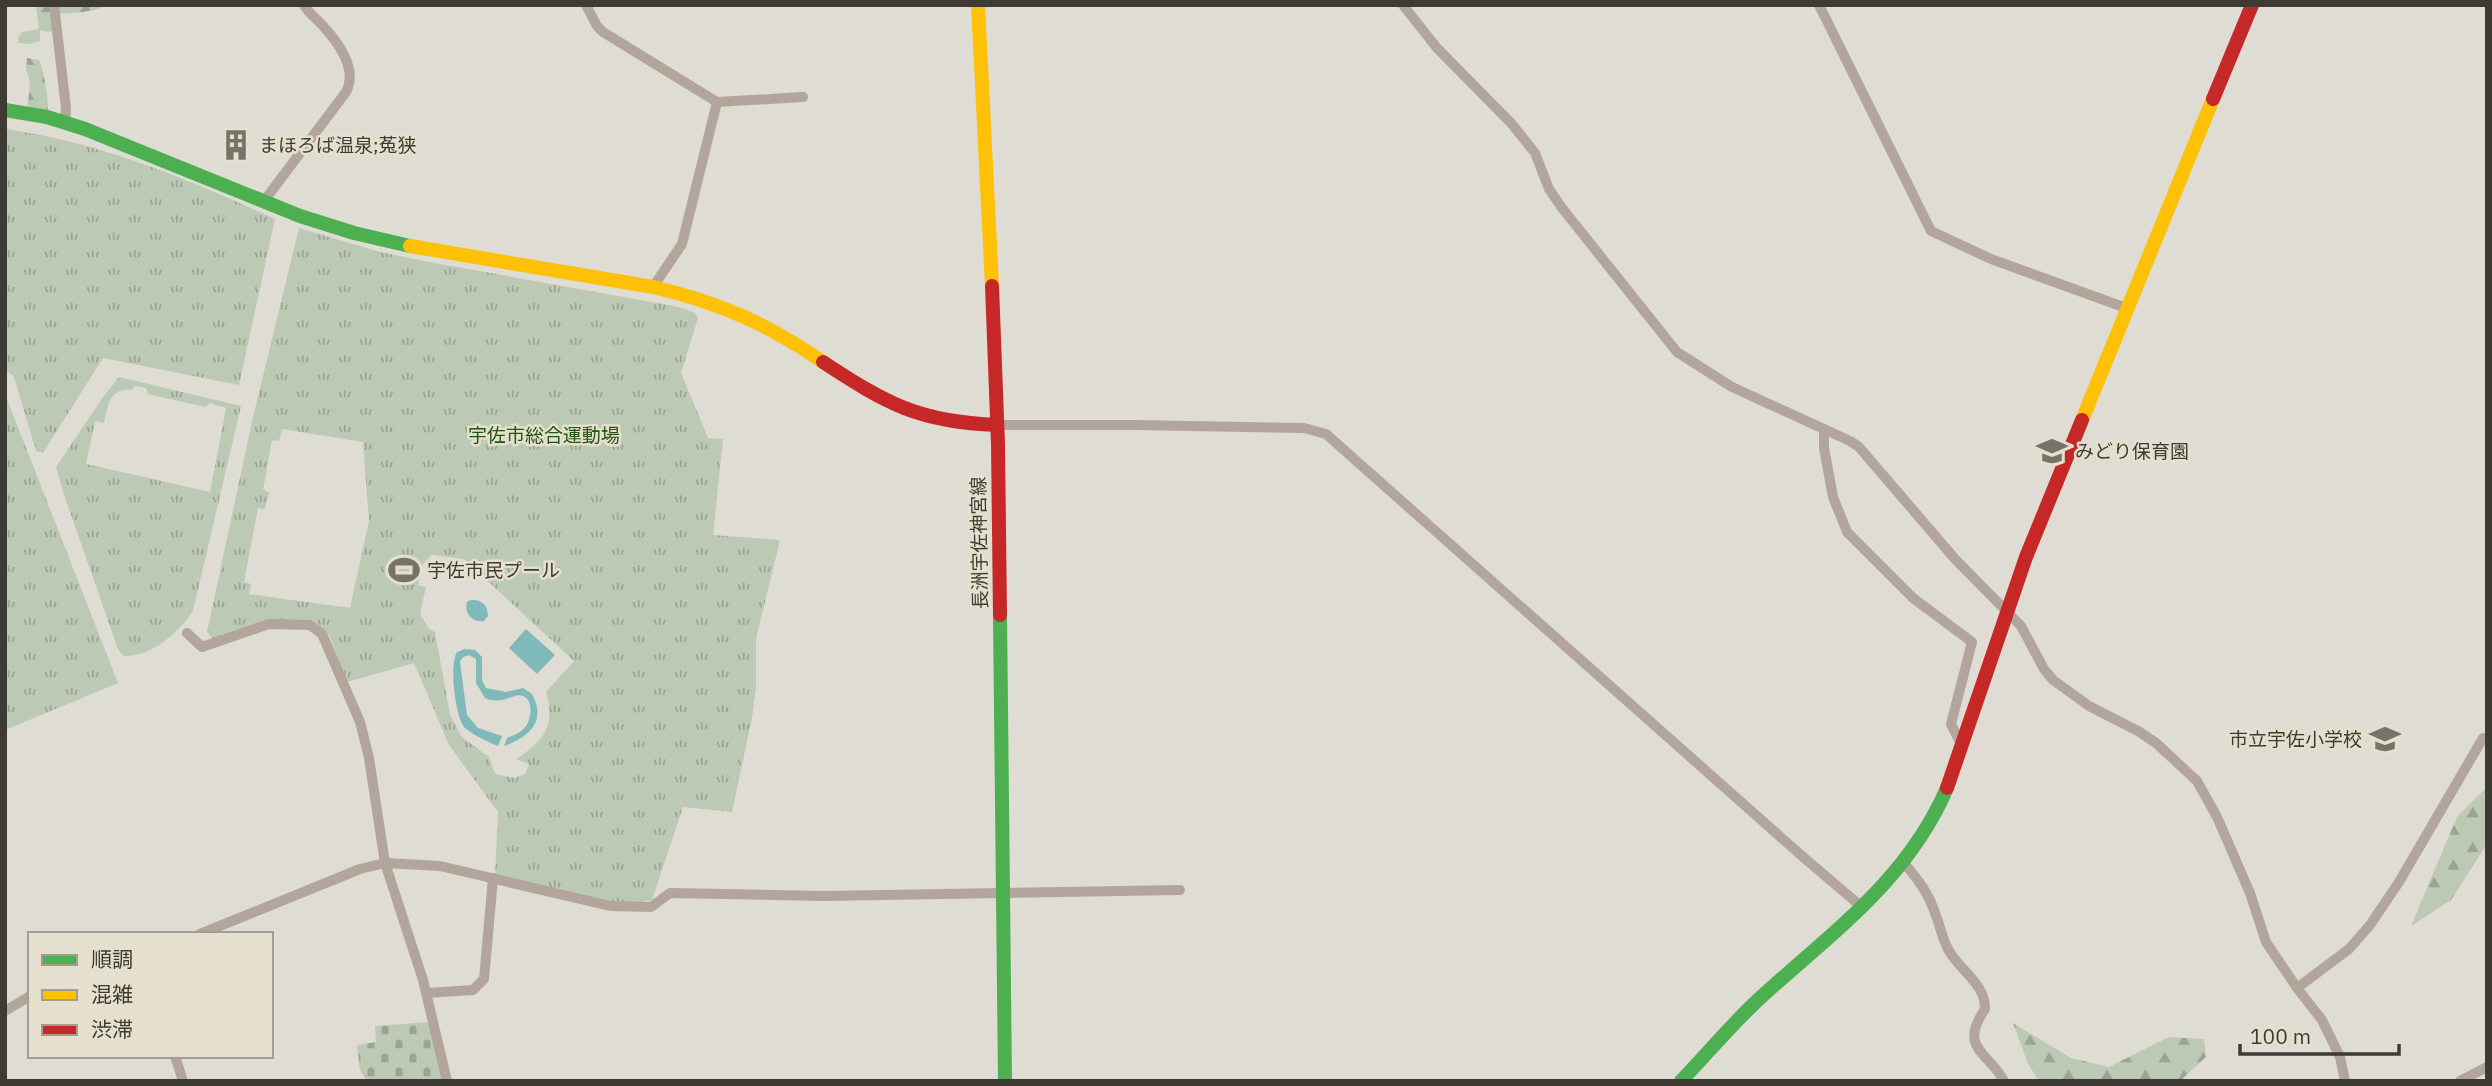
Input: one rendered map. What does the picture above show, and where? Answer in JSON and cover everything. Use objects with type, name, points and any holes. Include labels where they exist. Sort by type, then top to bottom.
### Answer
[{"type":"street","points":[[54,5],[66,108],[65,122]]},
{"type":"street","points":[[264,201],[351,82],[351,72],[337,44],[304,5]]},
{"type":"street","points":[[586,5],[603,32],[717,102],[803,97]]},
{"type":"street","name":"長洲宇佐神宮線","points":[[978,5],[997,425],[1005,1081]]},
{"type":"street","points":[[1403,5],[1437,48],[1511,123],[1535,153],[1549,189],[1562,208],[1676,352],[1732,387],[1850,441],[1865,453],[1955,559],[2021,626],[2044,669],[2063,690],[2156,743],[2197,781],[2217,817],[2250,893],[2266,942],[2322,1020],[2333,1041],[2345,1081]]},
{"type":"street","points":[[1819,5],[1931,231],[1991,259],[2129,309]]},
{"type":"street","points":[[1681,1081],[1756,1001],[1864,908],[1915,846],[1939,806],[1962,746],[2006,610],[2044,511],[2252,5]]},
{"type":"street","points":[[653,287],[682,244],[717,102]]},
{"type":"street","points":[[5,110],[65,122],[330,226],[376,239],[653,287],[696,297],[774,330],[866,391],[904,411],[956,424],[1304,428],[1326,435],[1801,856],[1864,908]]},
{"type":"street","points":[[1824,429],[1833,496],[1847,533],[1903,589],[1972,642],[1951,724],[1962,746]]},
{"type":"street","points":[[187,633],[199,646],[206,647],[269,624],[310,625],[320,631],[354,706],[362,731],[369,758],[385,863],[427,993],[447,1081]]},
{"type":"street","points":[[2297,988],[2349,949],[2370,925],[2399,882],[2483,738]]},
{"type":"street","points":[[1903,862],[1927,892],[1948,950],[1968,972],[1984,999],[1985,1009],[1974,1025],[1975,1044],[1980,1055],[1999,1071],[2004,1081]]},
{"type":"street","points":[[205,932],[360,869],[385,863],[440,866],[593,903],[651,907],[670,893],[823,896],[1180,890]]},
{"type":"street","points":[[427,993],[473,990],[478,988],[484,979],[494,878]]},
{"type":"street","points":[[5,1011],[28,997]]},
{"type":"street","points":[[176,1058],[183,1081]]},
{"type":"street","points":[[2460,1081],[2487,1067]]},
{"type":"green space","points":[[36,5],[106,5],[90,11],[58,13],[57,29],[49,32],[40,30],[40,41],[19,43],[18,38],[22,32],[39,29]]},
{"type":"green space","points":[[27,58],[39,60],[43,70],[48,109],[42,113],[33,111],[28,106],[30,83],[26,71]]},
{"type":"green space","points":[[5,129],[75,143],[143,164],[275,219],[239,385],[103,358],[43,453],[36,451],[14,377],[5,369]]},
{"type":"green space","name":"宇佐市総合運動場","points":[[299,228],[380,252],[679,307],[695,313],[698,318],[681,373],[708,438],[723,439],[713,535],[780,540],[756,639],[756,688],[752,718],[732,812],[683,807],[652,900],[624,905],[495,876],[498,812],[449,745],[414,663],[347,682],[329,635],[319,626],[267,622],[214,640],[207,632],[253,417]],"holes":[[[282,429],[363,442],[369,521],[350,608],[249,594],[251,584],[244,582],[258,508],[265,509],[269,492],[263,490],[272,440],[279,441]],[[431,555],[464,559],[574,661],[546,692],[549,714],[545,731],[534,746],[516,759],[529,764],[525,774],[515,778],[495,774],[489,757],[462,737],[450,715],[435,632],[429,629],[420,614],[426,587],[418,585],[423,564]]]},
{"type":"green space","points":[[119,377],[241,406],[193,611],[163,642],[134,655],[123,656],[118,649],[56,467]],"holes":[[[135,386],[146,388],[148,394],[205,407],[210,403],[226,408],[210,492],[86,464],[95,421],[104,423],[108,405],[114,395],[131,390]]]},
{"type":"green space","points":[[5,394],[118,683],[5,730]]},
{"type":"green space","points":[[2487,787],[2487,844],[2451,900],[2411,926],[2457,817]]},
{"type":"green space","points":[[429,1022],[442,1081],[367,1081],[360,1070],[357,1045],[376,1042],[375,1026]]},
{"type":"green space","points":[[2013,1023],[2071,1058],[2109,1067],[2169,1037],[2204,1039],[2206,1057],[2180,1081],[2039,1081],[2028,1064]]},
{"type":"water","points":[[471,600],[485,606],[488,616],[484,621],[476,621],[468,614],[466,606]]},
{"type":"water","points":[[526,629],[555,655],[537,674],[509,648]]},
{"type":"water","points":[[475,650],[482,657],[482,680],[486,688],[506,692],[523,688],[532,694],[536,704],[536,720],[528,733],[521,738],[504,746],[507,738],[520,732],[528,723],[529,701],[520,695],[497,701],[485,698],[476,683],[476,659],[469,655],[463,657],[460,662],[467,715],[478,728],[502,736],[498,746],[465,728],[461,722],[453,667],[457,652]]},
{"type":"traffic: fast","points":[[5,110],[47,117],[85,129],[300,216],[354,233],[410,246]]},
{"type":"traffic: fast","points":[[1000,615],[1005,1081]]},
{"type":"traffic: fast","points":[[1681,1081],[1749,1009],[1840,928],[1889,878],[1911,851],[1947,788]]},
{"type":"traffic: slow","points":[[978,5],[992,286]]},
{"type":"traffic: slow","points":[[2082,420],[2213,99]]},
{"type":"traffic: slow","points":[[410,246],[677,293],[742,316],[782,336],[823,362]]},
{"type":"traffic: jam","points":[[2213,99],[2252,5]]},
{"type":"traffic: jam","points":[[992,286],[998,444],[1000,615]]},
{"type":"traffic: jam","points":[[823,362],[866,389],[905,408],[946,420],[997,425]]},
{"type":"traffic: jam","points":[[1947,788],[2026,557],[2082,420]]},
{"type":"place","name":"まほろば温泉;菟狭","points":[[236,145]]},
{"type":"place","name":"みどり保育園","points":[[2052,451]]},
{"type":"place","name":"宇佐市民プール","points":[[404,570]]},
{"type":"place","name":"市立宇佐小学校","points":[[2385,739]]}]
